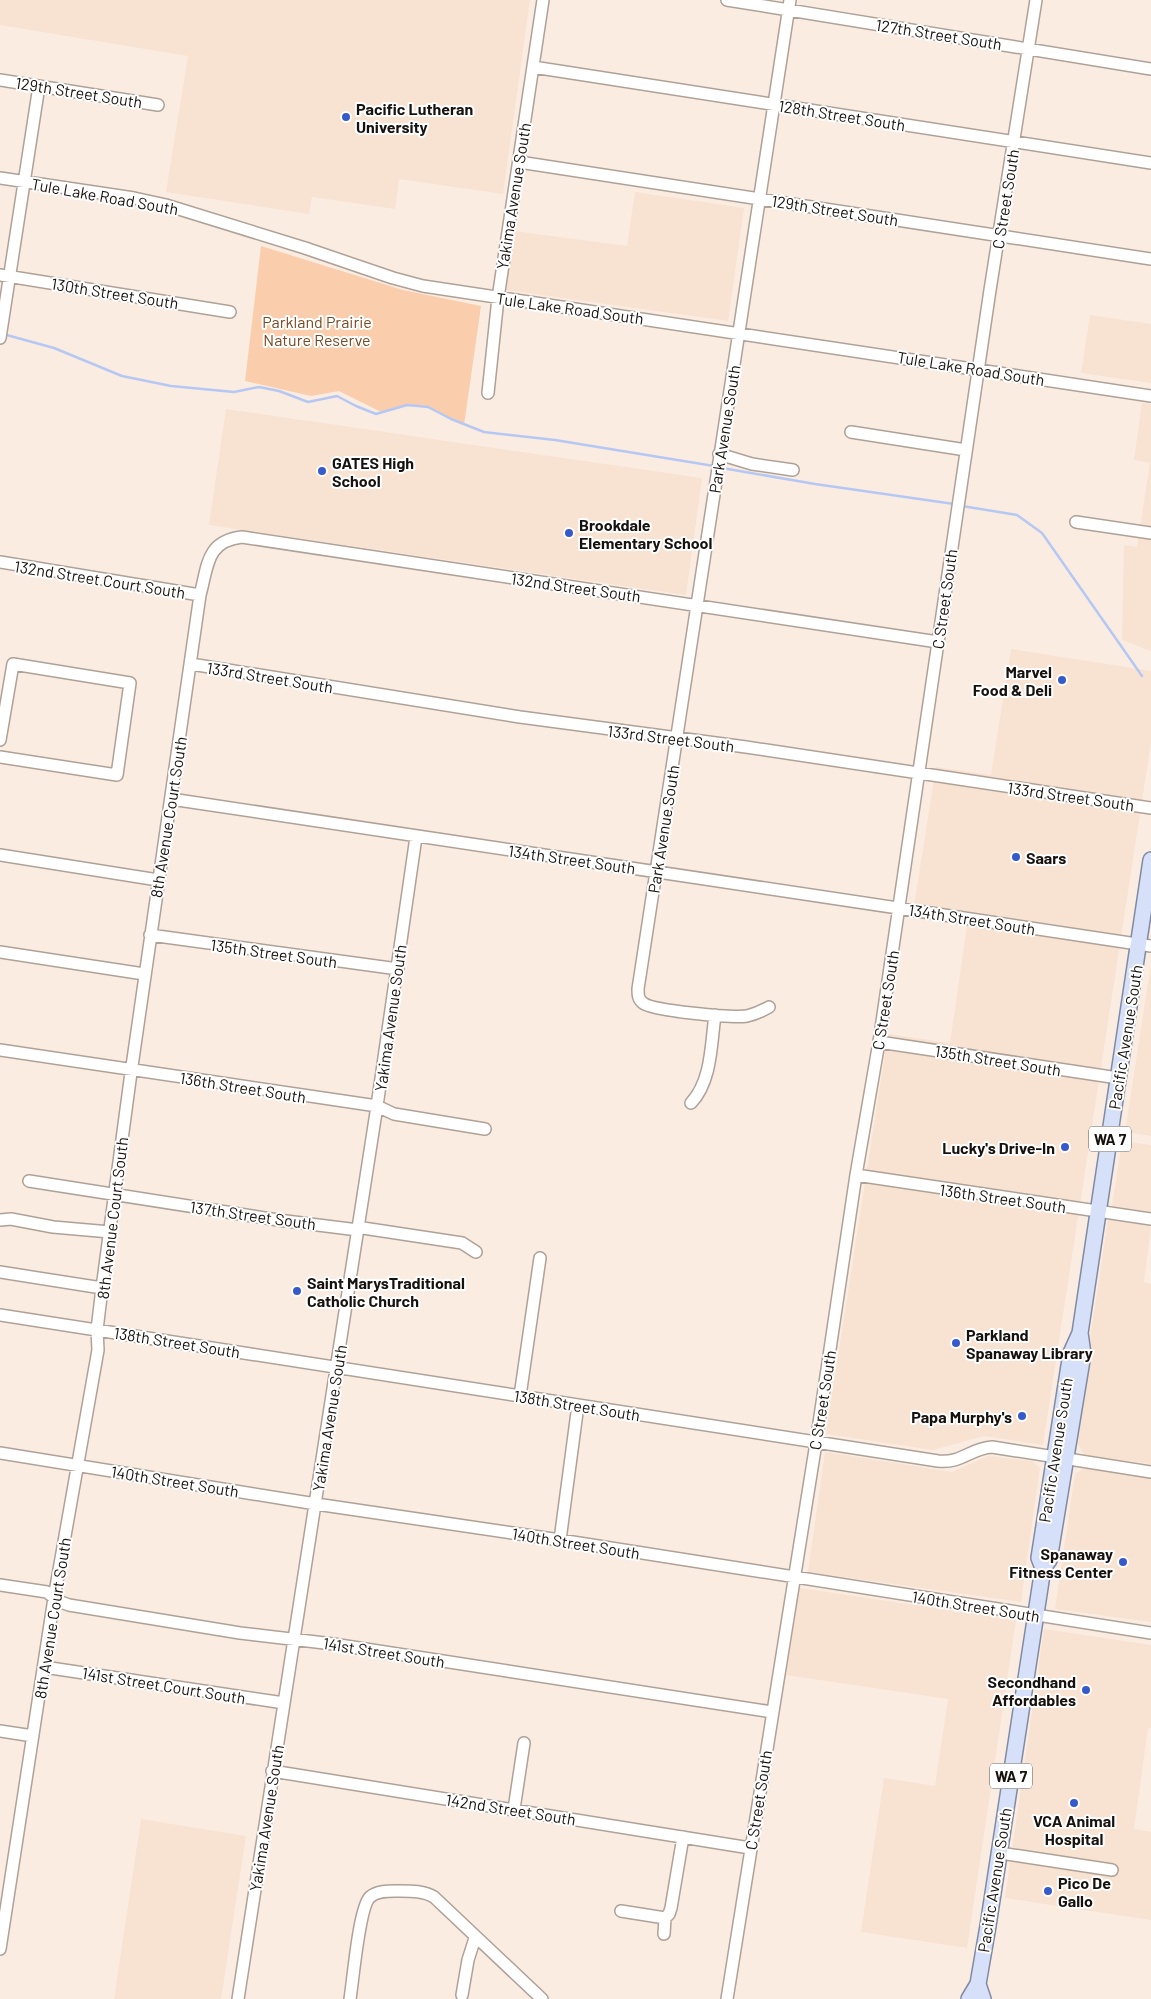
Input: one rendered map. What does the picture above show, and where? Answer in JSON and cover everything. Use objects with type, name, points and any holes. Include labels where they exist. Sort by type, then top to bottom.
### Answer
[{"type":"main road","name":"Pacific Avenue South","points":[[968,1999],[978,1984],[1000,1853],[1043,1568],[1049,1560],[1071,1353],[1080,1333],[1118,1078],[1145,945],[1151,860]]},
{"type":"main road","name":"Pacific Avenue South","points":[[978,1984],[983,1999]]},
{"type":"street","name":"Yakima Avenue South","points":[[488,393],[498,298],[543,0]]},
{"type":"street","name":"127th Street South","points":[[727,0],[789,5],[1151,69]]},
{"type":"street","name":"C Street South","points":[[727,1999],[816,1443],[856,1175],[879,1042],[978,370],[1036,0]]},
{"type":"street","name":"Park Avenue South","points":[[715,1015],[656,1008],[644,1004],[640,1000],[638,989],[789,5]]},
{"type":"street","name":"128th Street South","points":[[533,66],[1151,163]]},
{"type":"street","name":"129th Street South","points":[[0,80],[158,105]]},
{"type":"street","points":[[1,332],[5,276],[25,182],[39,86]]},
{"type":"street","name":"129th Street South","points":[[519,162],[1151,259]]},
{"type":"street","name":"Tule Lake Road South","points":[[0,178],[134,198],[166,205],[412,284],[1151,396]]},
{"type":"street","name":"130th Street South","points":[[5,276],[230,312]]},
{"type":"street","points":[[851,432],[966,450]]},
{"type":"street","points":[[720,454],[752,464],[793,470]]},
{"type":"street","points":[[1076,522],[1151,533]]},
{"type":"street","name":"132nd Street South","points":[[216,547],[229,538],[242,537],[938,642]]},
{"type":"street","name":"8th Avenue Court South","points":[[0,1949],[1,1930],[54,1598],[98,1350],[102,1288],[144,974],[200,595],[204,576],[216,547]]},
{"type":"street","name":"132nd Street Court South","points":[[0,562],[200,595]]},
{"type":"street","points":[[0,740],[13,664],[130,683],[117,775],[0,757]]},
{"type":"street","name":"133rd Street South","points":[[191,664],[438,705],[746,747],[1151,808]]},
{"type":"street","name":"134th Street South","points":[[170,799],[1145,945]]},
{"type":"street","name":"Yakima Avenue South","points":[[238,1999],[272,1771],[337,1368],[398,969],[416,836]]},
{"type":"street","points":[[0,855],[158,880]]},
{"type":"street","name":"135th Street South","points":[[150,935],[398,969]]},
{"type":"street","points":[[0,952],[144,974]]},
{"type":"street","points":[[691,1103],[697,1097],[704,1082],[715,1015],[746,1016],[761,1012],[768,1007]]},
{"type":"street","name":"135th Street South","points":[[879,1042],[1118,1078]]},
{"type":"street","name":"136th Street South","points":[[0,1050],[377,1106],[394,1114],[484,1129]]},
{"type":"street","name":"136th Street South","points":[[856,1175],[1151,1219]]},
{"type":"street","name":"137th Street South","points":[[29,1181],[278,1220],[358,1230],[363,1228],[462,1242],[476,1252]]},
{"type":"street","points":[[0,1220],[11,1219],[53,1227],[110,1232]]},
{"type":"street","points":[[520,1396],[540,1258]]},
{"type":"street","points":[[0,1272],[102,1288]]},
{"type":"street","name":"138th Street South","points":[[0,1315],[944,1462],[956,1461],[988,1447],[1151,1472]]},
{"type":"street","points":[[560,1540],[578,1406]]},
{"type":"street","name":"140th Street South","points":[[0,1453],[316,1504],[560,1540],[1151,1633]]},
{"type":"street","name":"141st Street South","points":[[0,1585],[47,1592],[68,1605],[240,1633],[294,1639],[772,1712]]},
{"type":"street","name":"141st Street Court South","points":[[44,1667],[284,1703]]},
{"type":"street","points":[[0,1731],[33,1736]]},
{"type":"street","points":[[514,1809],[524,1743]]},
{"type":"street","name":"142nd Street South","points":[[272,1771],[750,1848]]},
{"type":"street","points":[[664,1934],[665,1918],[671,1908],[683,1837]]},
{"type":"street","points":[[1000,1853],[1112,1870]]},
{"type":"street","points":[[350,1999],[361,1925],[367,1901],[374,1894],[388,1891],[420,1892],[434,1897],[475,1938],[542,1999]]},
{"type":"street","points":[[621,1911],[665,1918]]},
{"type":"street","points":[[462,1995],[468,1960],[475,1938]]},
{"type":"shaded area","name":"Pacific Lutheran University","points":[[0,0],[530,0],[503,194],[399,179],[395,209],[312,197],[309,214],[166,192],[188,56],[0,25]]},
{"type":"shaded area","points":[[635,192],[744,208],[728,321],[506,290],[514,231],[627,246]]},
{"type":"shaded area","points":[[1090,315],[1151,324],[1151,383],[1081,373]]},
{"type":"shaded area","points":[[1142,403],[1151,404],[1151,651],[1122,640],[1124,545],[1137,547],[1150,463],[1134,460]]},
{"type":"shaded area","points":[[226,409],[702,478],[686,595],[209,525]]},
{"type":"shaded area","points":[[1011,649],[1151,671],[1151,742],[1043,1445],[984,1436],[933,1450],[826,1434],[888,1034],[950,1043],[967,926],[912,918],[936,767],[991,775]]},
{"type":"shaded area","points":[[1151,964],[1151,1136],[1125,1132]]},
{"type":"shaded area","points":[[1122,1141],[1151,1145],[1151,1212],[1112,1206]]},
{"type":"shaded area","points":[[1108,1220],[1151,1226],[1144,1282],[1151,1284],[1151,1464],[1084,1455],[1075,1439]]},
{"type":"shaded area","points":[[825,1452],[952,1472],[988,1456],[1032,1461],[1040,1468],[1021,1602],[808,1572]]},
{"type":"shaded area","points":[[1085,1468],[1151,1478],[1151,1622],[1055,1609],[1075,1474]]},
{"type":"shaded area","points":[[800,1588],[1016,1620],[967,1948],[861,1932],[884,1778],[935,1786],[948,1699],[786,1675]]},
{"type":"shaded area","points":[[1044,1629],[1151,1645],[1151,1728],[1148,1728],[1134,1829],[1151,1832],[1151,1920],[1005,1898]]},
{"type":"shaded area","points":[[141,1819],[246,1836],[221,1999],[114,1999]]},
{"type":"green space","name":"Parkland Prairie Nature Reserve","points":[[261,246],[403,290],[481,306],[464,425],[428,407],[407,405],[381,412],[339,391],[311,396],[245,381]]},
{"type":"waterway","points":[[3,334],[54,348],[122,376],[171,386],[234,392],[259,387],[279,391],[308,402],[337,396],[376,414],[407,405],[428,407],[451,419],[484,432],[555,440],[714,466]]},
{"type":"waterway","points":[[722,468],[815,484],[954,504]]},
{"type":"waterway","points":[[962,506],[1017,515],[1042,533],[1142,676]]},
{"type":"place","name":"Pacific Lutheran University","points":[[346,117]]},
{"type":"place","name":"GATES High School","points":[[322,471]]},
{"type":"place","name":"Brookdale Elementary School","points":[[569,533]]},
{"type":"place","name":"Marvel Food & Deli","points":[[1062,680]]},
{"type":"place","name":"Saars","points":[[1016,857]]},
{"type":"place","name":"Lucky's Drive-In","points":[[1065,1147]]},
{"type":"place","name":"Saint MarysTraditional Catholic Church","points":[[297,1291]]},
{"type":"place","name":"Parkland Spanaway Library","points":[[956,1343]]},
{"type":"place","name":"Papa Murphy's","points":[[1022,1416]]},
{"type":"place","name":"Spanaway Fitness Center","points":[[1123,1562]]},
{"type":"place","name":"Secondhand Affordables","points":[[1086,1690]]},
{"type":"place","name":"VCA Animal Hospital","points":[[1074,1803]]},
{"type":"place","name":"Pico De Gallo","points":[[1048,1891]]}]
